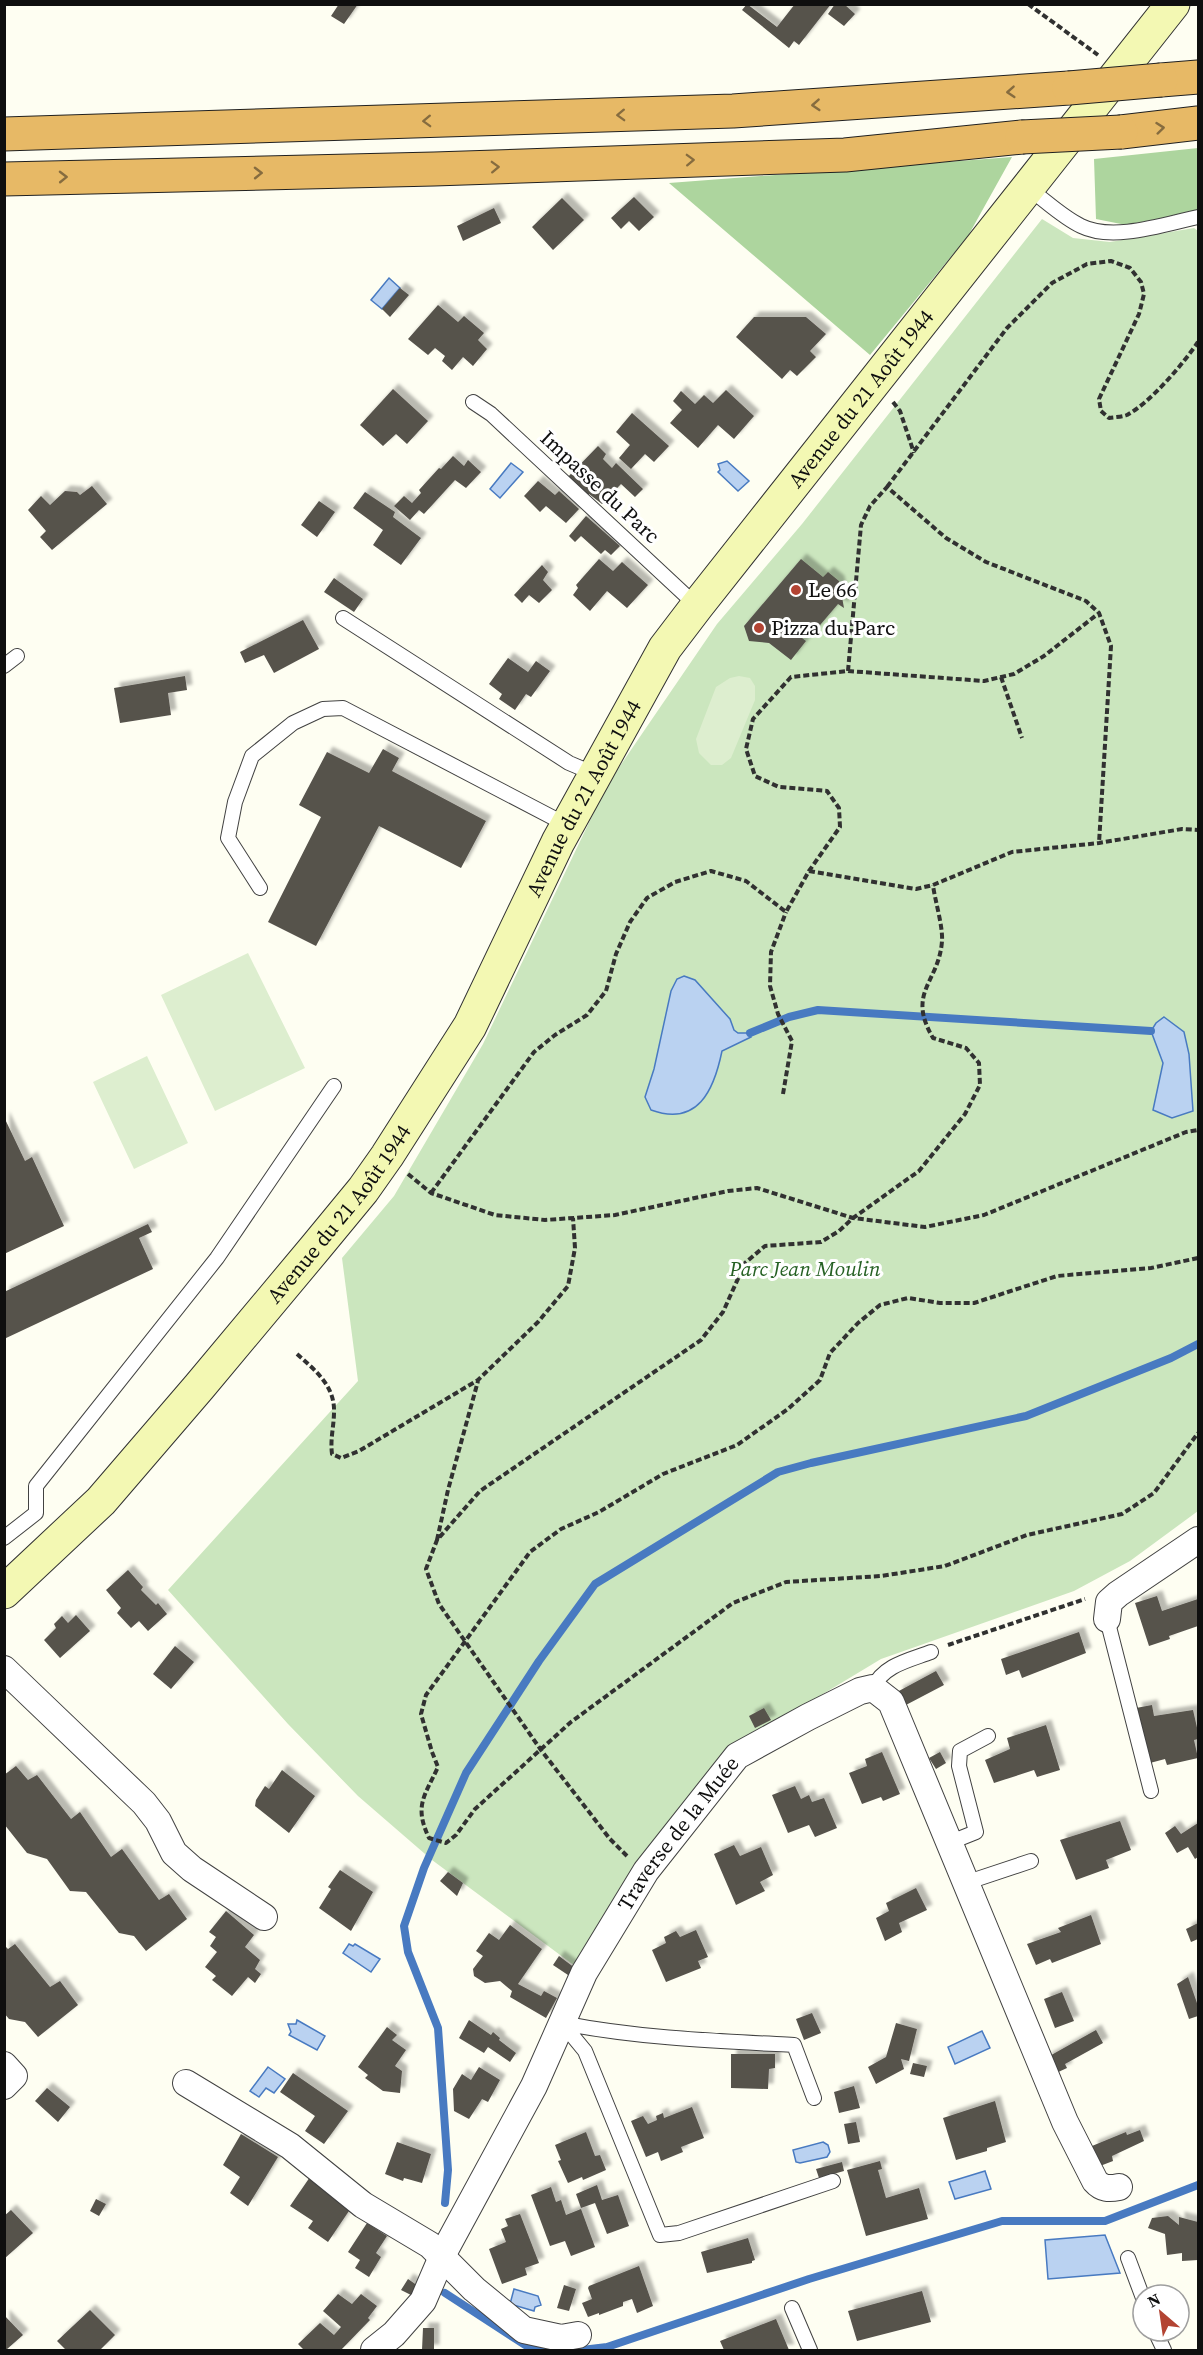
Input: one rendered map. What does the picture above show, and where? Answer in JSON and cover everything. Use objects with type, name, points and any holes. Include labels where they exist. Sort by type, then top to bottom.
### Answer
[{"type":"highway","points":[[4,134],[733,111],[1198,77]]},
{"type":"highway","points":[[4,178],[434,169],[845,155],[1022,137],[1121,132],[1198,123]]},
{"type":"main road","name":"Avenue du 21 Août 1944","points":[[4,1592],[101,1501],[200,1388],[363,1190],[470,1026],[567,825],[665,648],[1173,4]]},
{"type":"street","points":[[1108,1611],[1130,1584],[1198,1540]]},
{"type":"street","points":[[4,1669],[144,1803],[158,1821],[174,1853],[192,1869],[264,1917]]},
{"type":"street","points":[[873,1688],[891,1702],[1065,2122],[1095,2181],[1100,2186],[1109,2189],[1119,2187]]},
{"type":"street","name":"Traverse de la Muée","points":[[374,2350],[394,2334],[423,2301],[441,2259],[534,2086],[584,1973],[646,1871],[737,1756],[860,1691],[873,1688]]},
{"type":"street","points":[[4,2065],[14,2076],[4,2086]]},
{"type":"street","points":[[186,2084],[290,2146],[363,2205],[430,2245],[441,2259],[524,2330],[561,2338],[578,2335]]},
{"type":"lane","points":[[1028,188],[1081,226],[1098,231],[1127,232],[1198,217]]},
{"type":"lane","name":"Impasse du Parc","points":[[473,402],[491,414],[697,606]]},
{"type":"lane","points":[[343,618],[569,763],[595,774]]},
{"type":"lane","points":[[4,666],[17,656]]},
{"type":"lane","points":[[260,888],[228,838],[235,802],[252,756],[292,723],[323,709],[343,708],[567,825]]},
{"type":"lane","points":[[4,1538],[36,1513],[36,1486],[217,1258],[334,1086]]},
{"type":"lane","points":[[1108,1611],[1151,1791]]},
{"type":"lane","points":[[873,1688],[877,1679],[887,1670],[931,1652]]},
{"type":"lane","points":[[947,1840],[976,1832],[959,1767],[960,1750],[988,1736]]},
{"type":"lane","points":[[965,1883],[1031,1861]]},
{"type":"lane","points":[[562,2023],[597,2030],[689,2040],[794,2045],[814,2098]]},
{"type":"lane","points":[[562,2023],[585,2051],[660,2235],[679,2233],[833,2181]]},
{"type":"lane","points":[[1128,2258],[1137,2283]]},
{"type":"lane","points":[[792,2308],[810,2350]]},
{"type":"path","points":[[1028,4],[1110,64],[1130,61]]},
{"type":"path","points":[[848,671],[861,525],[870,506],[914,453],[1007,327],[1052,283],[1086,264],[1111,261],[1130,268],[1141,282],[1144,294],[1140,314],[1099,399],[1101,411],[1108,418],[1125,416],[1144,402],[1188,357],[1198,342]]},
{"type":"path","points":[[873,384],[890,397],[900,411],[914,453]]},
{"type":"path","points":[[887,487],[946,537],[986,561],[1086,601],[1099,613],[1111,646],[1099,843]]},
{"type":"path","points":[[783,1094],[792,1041],[778,1014],[770,986],[771,952],[786,912],[809,871],[840,827],[839,808],[827,791],[779,787],[756,776],[746,749],[753,719],[791,677],[848,671],[984,681],[1014,674],[1044,656],[1099,613]]},
{"type":"path","points":[[1001,677],[1022,738]]},
{"type":"path","points":[[809,871],[916,889],[933,885],[1012,852],[1099,843],[1182,829],[1198,830]]},
{"type":"path","points":[[431,1193],[534,1052],[555,1035],[587,1015],[606,991],[616,954],[630,921],[648,898],[675,882],[711,872],[746,881],[786,912]]},
{"type":"path","points":[[437,1540],[480,1491],[701,1340],[723,1312],[746,1263],[765,1246],[821,1242],[839,1232],[853,1218],[919,1171],[965,1114],[980,1085],[979,1063],[966,1048],[933,1038],[925,1023],[921,998],[936,966],[942,940],[933,885]]},
{"type":"path","points":[[387,1156],[431,1193],[495,1215],[545,1220],[615,1215],[728,1191],[757,1188],[853,1218],[925,1227],[984,1215],[1143,1149],[1198,1130]]},
{"type":"path","points":[[297,1354],[323,1378],[334,1401],[330,1438],[332,1454],[341,1458],[359,1451],[478,1380],[538,1322],[568,1286],[575,1248],[573,1218]]},
{"type":"path","points":[[1198,1258],[1151,1268],[1057,1276],[974,1303],[940,1303],[908,1298],[880,1305],[858,1323],[830,1353],[820,1380],[788,1409],[737,1445],[663,1474],[600,1512],[561,1529],[530,1552],[426,1695],[421,1714],[438,1767],[420,1804],[422,1823],[429,1838],[446,1843],[456,1835],[475,1809],[571,1722],[733,1603],[786,1582],[881,1576],[945,1566],[1027,1535],[1122,1514],[1154,1492],[1198,1433]]},
{"type":"path","points":[[478,1380],[437,1540],[426,1569],[439,1604],[541,1750],[610,1839],[629,1859],[646,1871]]},
{"type":"path","points":[[931,1652],[1092,1596],[1108,1611]]},
{"type":"green space","points":[[1198,148],[1198,211],[1126,225],[1096,219],[1094,159]]},
{"type":"green space","points":[[1012,157],[968,236],[870,355],[669,183]]},
{"type":"green space","name":"Parc Jean Moulin","points":[[1042,219],[1073,238],[1110,242],[1194,228],[1198,231],[1198,1511],[1130,1561],[1074,1591],[881,1659],[727,1752],[579,1969],[432,1860],[358,1796],[288,1724],[168,1590],[358,1381],[342,1258],[394,1196],[483,1044],[607,785],[717,624],[802,524]]},
{"type":"green space","points":[[739,676],[750,678],[755,686],[755,700],[731,758],[722,765],[711,765],[699,753],[696,739],[716,687],[730,678]]},
{"type":"green space","points":[[248,953],[305,1068],[215,1111],[161,995]]},
{"type":"green space","points":[[147,1056],[188,1143],[134,1169],[93,1082]]},
{"type":"water","points":[[389,278],[400,288],[382,309],[371,300]]},
{"type":"water","points":[[727,461],[749,481],[738,491],[718,472],[720,470],[718,464]]},
{"type":"water","points":[[511,463],[523,472],[500,498],[490,489]]},
{"type":"water","points":[[684,976],[695,980],[730,1019],[734,1030],[738,1033],[750,1033],[751,1037],[722,1051],[714,1079],[701,1102],[681,1113],[667,1114],[651,1110],[645,1097],[654,1069],[671,991],[677,979]]},
{"type":"water","points":[[1164,1017],[1184,1032],[1189,1054],[1193,1111],[1172,1118],[1153,1110],[1163,1063],[1151,1031]]},
{"type":"water","points":[[349,1944],[353,1946],[355,1944],[380,1959],[371,1972],[343,1953]]},
{"type":"water","points":[[297,2020],[325,2036],[317,2050],[289,2035],[291,2032],[288,2024],[296,2024]]},
{"type":"water","points":[[982,2031],[990,2048],[955,2064],[948,2047]]},
{"type":"water","points":[[268,2067],[285,2079],[274,2093],[266,2088],[259,2097],[250,2091]]},
{"type":"water","points":[[823,2142],[828,2145],[830,2152],[827,2157],[796,2162],[793,2150]]},
{"type":"water","points":[[985,2171],[991,2189],[955,2199],[949,2182]]},
{"type":"water","points":[[1105,2235],[1120,2273],[1048,2279],[1045,2240]]},
{"type":"water","points":[[514,2289],[538,2296],[541,2305],[535,2307],[534,2311],[510,2304]]},
{"type":"building","points":[[339,4],[358,4],[344,24],[331,16]]},
{"type":"building","points":[[747,4],[777,27],[795,4],[831,4],[799,45],[794,41],[789,48],[742,10]]},
{"type":"building","points":[[835,4],[844,4],[855,14],[844,26],[828,14]]},
{"type":"building","points":[[634,197],[654,217],[639,231],[629,221],[621,229],[611,218]]},
{"type":"building","points":[[562,198],[584,220],[553,250],[532,227]]},
{"type":"building","points":[[494,208],[501,223],[463,241],[457,226]]},
{"type":"building","points":[[400,288],[409,295],[390,317],[382,309]]},
{"type":"building","points":[[438,305],[458,322],[464,316],[484,333],[478,340],[487,349],[473,366],[463,357],[452,370],[442,361],[445,356],[435,348],[428,355],[408,339]]},
{"type":"building","points":[[754,317],[806,317],[826,334],[810,351],[816,357],[797,376],[790,370],[782,379],[736,337]]},
{"type":"building","points":[[393,389],[428,421],[407,444],[396,434],[383,446],[360,425]]},
{"type":"building","points":[[726,390],[754,416],[734,439],[718,425],[698,448],[670,423],[682,410],[673,401],[681,391],[695,404],[704,395],[713,403]]},
{"type":"building","points":[[632,413],[669,446],[654,462],[645,454],[631,469],[619,458],[630,445],[616,432]]},
{"type":"building","points":[[598,446],[606,454],[603,459],[612,468],[616,463],[643,489],[635,497],[621,484],[602,504],[589,494],[585,499],[565,480]]},
{"type":"building","points":[[453,456],[464,466],[468,460],[481,472],[466,488],[455,480],[424,514],[419,510],[410,520],[394,506],[404,496],[412,503],[421,493],[419,490]]},
{"type":"building","points":[[538,481],[555,495],[559,491],[579,509],[566,523],[546,506],[540,512],[524,496]]},
{"type":"building","points":[[92,486],[107,504],[52,550],[40,537],[46,531],[28,510],[41,496],[50,505],[65,491],[77,492],[80,495]]},
{"type":"building","points":[[365,492],[395,512],[393,517],[421,538],[401,565],[373,545],[383,530],[353,508]]},
{"type":"building","points":[[319,501],[335,512],[317,537],[301,525]]},
{"type":"building","points":[[586,516],[620,546],[611,555],[605,550],[601,554],[581,536],[575,542],[569,536]]},
{"type":"building","points":[[599,559],[613,571],[622,562],[648,585],[627,608],[607,591],[590,611],[573,595],[578,588],[576,585]]},
{"type":"building","points":[[801,559],[823,577],[828,572],[839,581],[844,608],[838,604],[809,638],[788,621],[785,625],[806,641],[791,660],[769,643],[749,641],[744,626]]},
{"type":"building","points":[[542,565],[548,572],[543,580],[552,590],[539,603],[529,595],[522,603],[514,595]]},
{"type":"building","points":[[334,578],[363,599],[354,612],[324,592]]},
{"type":"building","points":[[303,620],[319,649],[274,673],[264,655],[245,663],[240,652]]},
{"type":"building","points":[[508,658],[528,672],[536,661],[550,671],[531,697],[526,694],[515,710],[499,699],[502,694],[489,684]]},
{"type":"building","points":[[185,676],[187,690],[168,693],[171,715],[120,723],[114,688]]},
{"type":"building","points":[[383,749],[399,758],[392,771],[486,821],[461,868],[379,826],[316,946],[268,922],[321,817],[299,805],[327,752],[369,773]]},
{"type":"building","points":[[4,1117],[25,1161],[32,1157],[64,1226],[4,1254]]},
{"type":"building","points":[[148,1224],[152,1232],[139,1238],[153,1269],[4,1339],[4,1292]]},
{"type":"building","points":[[128,1570],[143,1587],[141,1590],[156,1605],[158,1603],[167,1614],[148,1631],[139,1621],[131,1628],[117,1613],[121,1608],[106,1590]]},
{"type":"building","points":[[1157,1596],[1162,1611],[1198,1599],[1198,1626],[1149,1646],[1135,1603]]},
{"type":"building","points":[[76,1615],[90,1631],[60,1658],[44,1640],[56,1628],[54,1624],[62,1616],[68,1623]]},
{"type":"building","points":[[1079,1632],[1086,1653],[1022,1678],[1019,1670],[1006,1675],[1001,1659]]},
{"type":"building","points":[[175,1646],[194,1662],[171,1689],[153,1674]]},
{"type":"building","points":[[936,1671],[944,1685],[904,1706],[897,1692]]},
{"type":"building","points":[[1152,1705],[1154,1716],[1193,1710],[1198,1732],[1198,1739],[1194,1740],[1198,1758],[1167,1765],[1165,1759],[1150,1763],[1136,1708]]},
{"type":"building","points":[[764,1708],[771,1720],[755,1728],[749,1716]]},
{"type":"building","points":[[1046,1725],[1060,1770],[1037,1777],[1034,1770],[994,1783],[985,1760],[1010,1749],[1007,1738]]},
{"type":"building","points":[[882,1752],[900,1794],[883,1801],[881,1797],[862,1804],[849,1773],[867,1766],[865,1759]]},
{"type":"building","points":[[940,1752],[946,1763],[936,1769],[929,1758]]},
{"type":"building","points":[[16,1766],[28,1780],[37,1775],[71,1819],[80,1812],[111,1857],[122,1849],[159,1900],[169,1894],[187,1919],[146,1951],[134,1936],[119,1933],[86,1892],[70,1891],[47,1859],[27,1853],[4,1824],[4,1775]]},
{"type":"building","points":[[282,1770],[315,1796],[289,1833],[255,1806],[265,1786],[269,1789]]},
{"type":"building","points":[[795,1786],[801,1799],[809,1795],[812,1802],[824,1798],[837,1828],[815,1837],[809,1825],[788,1833],[772,1795]]},
{"type":"building","points":[[1120,1821],[1131,1850],[1106,1860],[1109,1868],[1076,1880],[1060,1840]]},
{"type":"building","points":[[1198,1823],[1198,1857],[1195,1859],[1188,1847],[1177,1853],[1165,1833],[1175,1826],[1181,1834]]},
{"type":"building","points":[[734,1845],[740,1856],[761,1847],[773,1875],[760,1882],[765,1891],[736,1905],[714,1854]]},
{"type":"building","points":[[340,1870],[373,1892],[351,1931],[319,1908],[331,1889],[328,1887]]},
{"type":"building","points":[[448,1872],[463,1883],[457,1896],[440,1881]]},
{"type":"building","points":[[916,1888],[927,1910],[899,1923],[902,1932],[885,1941],[876,1918],[889,1911],[886,1903]]},
{"type":"building","points":[[226,1911],[254,1935],[245,1947],[260,1960],[255,1969],[261,1974],[255,1983],[248,1977],[232,1996],[212,1980],[216,1976],[205,1967],[217,1952],[210,1946],[216,1937],[209,1932]]},
{"type":"building","points":[[1091,1915],[1101,1944],[1052,1963],[1050,1959],[1036,1965],[1027,1944],[1061,1932],[1058,1928]]},
{"type":"building","points":[[1198,1923],[1198,1939],[1191,1942],[1186,1929]]},
{"type":"building","points":[[510,1925],[542,1949],[518,1984],[541,1996],[544,1991],[557,1998],[546,2018],[510,1997],[512,1991],[500,1981],[485,1983],[474,1976],[473,1969],[483,1956],[476,1951],[489,1933],[499,1940]]},
{"type":"building","points":[[696,1930],[708,1957],[698,1961],[701,1968],[666,1982],[652,1950],[666,1943],[664,1937],[676,1931],[680,1937]]},
{"type":"building","points":[[15,1944],[50,1987],[60,1981],[78,2005],[38,2037],[25,2022],[9,2019],[4,2013],[4,1945],[8,1949]]},
{"type":"building","points":[[559,1956],[579,1971],[574,1979],[553,1965]]},
{"type":"building","points":[[1188,1977],[1198,2006],[1198,2016],[1189,2019],[1177,1984]]},
{"type":"building","points":[[1062,1992],[1074,2021],[1055,2028],[1044,1999]]},
{"type":"building","points":[[812,2013],[821,2033],[804,2040],[796,2019]]},
{"type":"building","points":[[469,2020],[491,2035],[493,2032],[500,2038],[499,2040],[516,2053],[510,2062],[488,2047],[484,2053],[459,2038]]},
{"type":"building","points":[[896,2023],[917,2029],[909,2061],[901,2059],[904,2069],[876,2084],[868,2067],[886,2057]]},
{"type":"building","points":[[387,2027],[397,2035],[392,2040],[406,2050],[395,2066],[402,2071],[400,2093],[383,2091],[365,2078],[368,2075],[358,2067]]},
{"type":"building","points":[[1096,2030],[1103,2043],[1065,2064],[1067,2068],[1054,2074],[1046,2058]]},
{"type":"building","points":[[731,2054],[775,2054],[775,2068],[769,2069],[768,2089],[731,2088]]},
{"type":"building","points":[[913,2063],[927,2066],[924,2077],[910,2074]]},
{"type":"building","points":[[479,2067],[500,2080],[488,2102],[482,2099],[469,2119],[454,2111],[453,2089],[462,2074],[471,2080]]},
{"type":"building","points":[[293,2073],[348,2111],[324,2144],[305,2131],[315,2116],[280,2092]]},
{"type":"building","points":[[854,2086],[860,2108],[839,2113],[834,2092]]},
{"type":"building","points":[[47,2088],[70,2107],[58,2122],[35,2101]]},
{"type":"building","points":[[995,2101],[1006,2142],[987,2148],[987,2151],[956,2160],[943,2118]]},
{"type":"building","points":[[692,2107],[704,2138],[681,2147],[683,2152],[661,2161],[658,2152],[646,2157],[631,2121],[643,2116],[648,2124],[657,2120],[656,2116],[663,2113],[664,2118]]},
{"type":"building","points":[[856,2122],[860,2142],[848,2144],[844,2124]]},
{"type":"building","points":[[1140,2130],[1144,2141],[1112,2156],[1113,2161],[1100,2166],[1092,2146],[1126,2132],[1127,2135]]},
{"type":"building","points":[[586,2132],[595,2156],[600,2155],[606,2170],[583,2180],[582,2177],[568,2183],[558,2161],[561,2160],[555,2145]]},
{"type":"building","points":[[241,2134],[278,2157],[248,2206],[230,2193],[240,2177],[223,2165]]},
{"type":"building","points":[[397,2142],[431,2154],[422,2183],[404,2178],[403,2181],[385,2174]]},
{"type":"building","points":[[880,2161],[882,2169],[878,2170],[886,2198],[919,2188],[928,2219],[866,2236],[847,2170]]},
{"type":"building","points":[[842,2162],[844,2171],[819,2178],[816,2169]]},
{"type":"building","points":[[310,2177],[353,2205],[328,2242],[308,2228],[313,2221],[290,2206]]},
{"type":"building","points":[[597,2185],[602,2200],[618,2195],[629,2226],[607,2234],[595,2203],[581,2208],[576,2194]]},
{"type":"building","points":[[551,2187],[556,2202],[561,2200],[566,2215],[581,2209],[595,2247],[571,2256],[565,2241],[550,2246],[531,2195]]},
{"type":"building","points":[[96,2199],[106,2204],[99,2216],[90,2211]]},
{"type":"building","points":[[11,2210],[33,2233],[4,2259],[4,2216]]},
{"type":"building","points":[[520,2214],[539,2263],[525,2268],[527,2275],[502,2284],[489,2249],[506,2242],[501,2229],[508,2226],[505,2219]]},
{"type":"building","points":[[1168,2216],[1179,2225],[1179,2217],[1198,2222],[1198,2260],[1182,2261],[1182,2253],[1167,2255],[1165,2234],[1148,2228],[1152,2218]]},
{"type":"building","points":[[367,2223],[387,2236],[376,2253],[381,2257],[369,2277],[355,2268],[360,2260],[348,2252]]},
{"type":"building","points":[[748,2238],[755,2260],[752,2263],[707,2273],[701,2252]]},
{"type":"building","points":[[639,2266],[653,2306],[637,2313],[632,2299],[623,2302],[623,2306],[588,2317],[582,2303],[592,2299],[589,2286]]},
{"type":"building","points":[[408,2279],[418,2286],[411,2295],[401,2290]]},
{"type":"building","points":[[564,2285],[576,2289],[569,2311],[557,2308]]},
{"type":"building","points":[[922,2291],[931,2322],[857,2341],[848,2311]]},
{"type":"building","points":[[338,2294],[352,2304],[361,2294],[377,2306],[368,2318],[370,2320],[341,2350],[304,2350],[298,2344],[320,2323],[334,2335],[341,2327],[323,2311]]},
{"type":"building","points":[[90,2310],[115,2335],[100,2350],[66,2350],[57,2341]]},
{"type":"building","points":[[4,2315],[23,2335],[6,2350],[4,2350]]},
{"type":"building","points":[[776,2319],[789,2350],[724,2350],[720,2341]]},
{"type":"building","points":[[423,2328],[434,2328],[434,2350],[422,2350]]},
{"type":"waterway","points":[[750,1033],[789,1017],[818,1010],[1151,1031]]},
{"type":"waterway","points":[[445,2203],[448,2170],[438,2028],[408,1952],[404,1926],[424,1868],[466,1773],[539,1661],[595,1584],[778,1472],[1026,1416],[1171,1358],[1198,1344]]},
{"type":"waterway","points":[[582,2350],[607,2347],[809,2279],[1002,2221],[1105,2221],[1198,2185]]},
{"type":"waterway","points":[[445,2293],[525,2345],[561,2350]]},
{"type":"place","name":"Le 66","points":[[796,590]]},
{"type":"place","name":"Pizza du Parc","points":[[759,628]]}]
